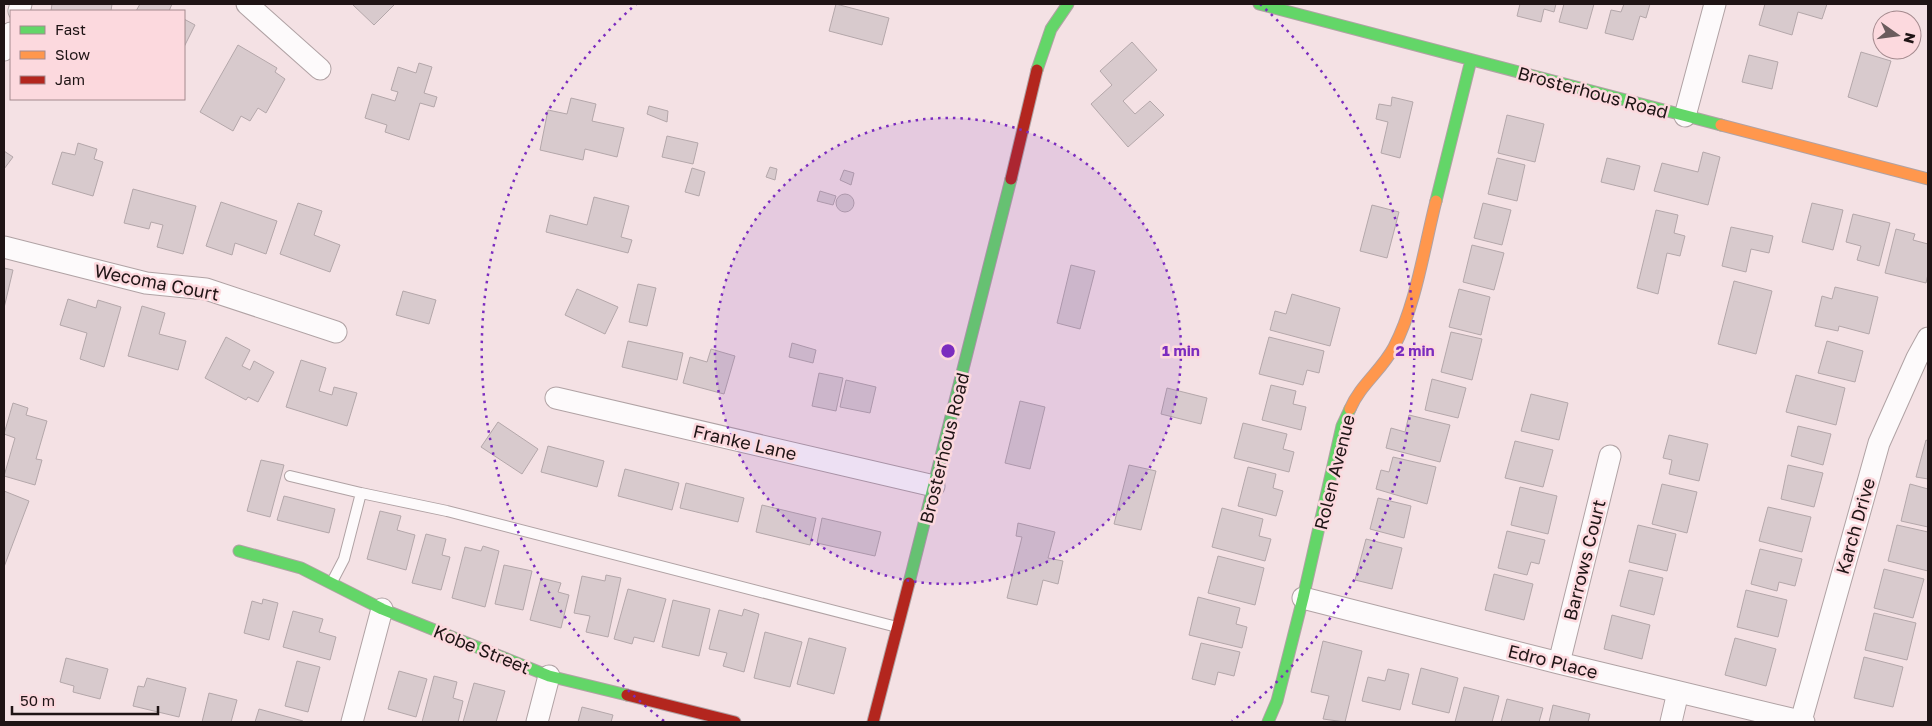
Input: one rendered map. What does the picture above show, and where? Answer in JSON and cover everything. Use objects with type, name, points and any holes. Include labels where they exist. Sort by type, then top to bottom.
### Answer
[{"type":"street","points":[[247,4],[320,69]]},
{"type":"street","name":"Brosterhous Road","points":[[873,722],[934,486],[1041,55],[1051,29],[1068,4]]},
{"type":"street","name":"Brosterhous Road","points":[[1258,4],[1928,179]]},
{"type":"street","points":[[1685,116],[1715,4]]},
{"type":"street","points":[[4,50],[10,35]]},
{"type":"street","name":"Rolen Avenue","points":[[1268,722],[1277,701],[1303,598],[1342,426],[1355,397],[1393,349],[1407,318],[1470,60]]},
{"type":"street","name":"Wecoma Court","points":[[4,247],[146,283],[206,289],[336,332]]},
{"type":"street","name":"Karch Drive","points":[[1802,722],[1879,443],[1917,358],[1928,338]]},
{"type":"street","name":"Franke Lane","points":[[556,398],[934,486]]},
{"type":"street","name":"Barrows Court","points":[[1559,663],[1610,456]]},
{"type":"street","name":"Kobe Street","points":[[239,551],[301,568],[382,609],[549,676],[735,722]]},
{"type":"street","name":"Edro Place","points":[[1303,598],[1802,722]]},
{"type":"street","points":[[352,722],[382,609]]},
{"type":"street","points":[[537,722],[549,676]]},
{"type":"street","points":[[1671,722],[1678,692]]},
{"type":"lane","points":[[290,476],[447,511],[898,627]]},
{"type":"lane","points":[[331,583],[344,559],[361,493]]},
{"type":"building","points":[[52,4],[112,4],[111,10],[51,10]]},
{"type":"building","points":[[140,4],[172,4],[169,10],[137,10]]},
{"type":"building","points":[[352,4],[395,4],[374,25]]},
{"type":"building","points":[[836,4],[889,18],[882,45],[829,31]]},
{"type":"building","points":[[1520,4],[1556,4],[1554,12],[1544,9],[1541,22],[1517,16]]},
{"type":"building","points":[[1564,4],[1594,4],[1587,29],[1559,22]]},
{"type":"building","points":[[1624,4],[1650,4],[1646,18],[1640,16],[1633,40],[1605,33],[1611,10],[1621,12]]},
{"type":"building","points":[[1765,4],[1827,4],[1822,19],[1798,12],[1792,35],[1759,25]]},
{"type":"building","points":[[185,20],[195,25],[185,45]]},
{"type":"building","points":[[1132,42],[1157,70],[1123,101],[1135,114],[1150,101],[1164,115],[1128,147],[1091,104],[1112,85],[1100,71]]},
{"type":"building","points":[[238,45],[277,68],[275,72],[285,79],[266,113],[258,108],[250,121],[241,116],[233,131],[200,112]]},
{"type":"building","points":[[1861,52],[1872,55],[1872,60],[1891,61],[1877,107],[1848,97]]},
{"type":"building","points":[[1749,55],[1778,62],[1772,89],[1742,82]]},
{"type":"building","points":[[419,63],[432,67],[424,93],[437,97],[434,107],[420,103],[409,140],[385,132],[387,125],[365,118],[372,94],[395,101],[398,92],[391,90],[398,67],[416,73]]},
{"type":"building","points":[[1392,97],[1413,102],[1400,158],[1381,153],[1388,122],[1376,119],[1379,104],[1391,106]]},
{"type":"building","points":[[571,98],[596,104],[592,121],[624,128],[617,157],[585,149],[583,160],[540,150],[548,110],[567,114]]},
{"type":"building","points":[[649,106],[668,111],[667,122],[647,114]]},
{"type":"building","points":[[1507,115],[1544,124],[1535,162],[1498,153]]},
{"type":"building","points":[[667,136],[698,143],[693,164],[662,157]]},
{"type":"building","points":[[78,143],[97,149],[94,159],[103,162],[93,196],[52,184],[62,152],[75,155]]},
{"type":"building","points":[[4,151],[13,157],[4,169]]},
{"type":"building","points":[[1703,152],[1720,157],[1708,205],[1654,191],[1662,163],[1698,172]]},
{"type":"building","points":[[1497,158],[1525,165],[1517,201],[1488,194]]},
{"type":"building","points":[[1607,158],[1640,166],[1634,190],[1601,182]]},
{"type":"building","points":[[770,167],[777,169],[775,180],[766,177]]},
{"type":"building","points":[[692,168],[705,172],[699,196],[685,192]]},
{"type":"building","points":[[844,170],[854,173],[851,185],[840,180]]},
{"type":"building","points":[[133,189],[196,206],[183,254],[157,247],[163,225],[151,222],[149,229],[124,223]]},
{"type":"building","points":[[820,191],[836,196],[833,205],[817,201]]},
{"type":"building","points":[[845,194],[851,197],[854,203],[851,209],[845,212],[839,209],[836,203],[839,197]]},
{"type":"building","points":[[594,197],[629,206],[621,237],[632,240],[628,253],[546,232],[550,215],[587,225]]},
{"type":"building","points":[[221,202],[277,221],[266,254],[235,243],[232,255],[206,246]]},
{"type":"building","points":[[298,203],[322,211],[314,235],[340,245],[330,272],[280,254]]},
{"type":"building","points":[[1483,203],[1511,210],[1502,245],[1474,238]]},
{"type":"building","points":[[1812,203],[1843,210],[1833,250],[1802,242]]},
{"type":"building","points":[[1372,205],[1399,212],[1387,258],[1360,251]]},
{"type":"building","points":[[1656,210],[1678,215],[1674,233],[1685,236],[1680,256],[1667,253],[1658,294],[1637,288]]},
{"type":"building","points":[[1853,214],[1890,223],[1879,266],[1857,260],[1861,246],[1846,242]]},
{"type":"building","points":[[1731,227],[1773,236],[1769,253],[1751,249],[1746,272],[1722,266]]},
{"type":"building","points":[[1896,229],[1915,234],[1913,240],[1928,244],[1928,274],[1926,283],[1885,273]]},
{"type":"building","points":[[1472,245],[1504,253],[1494,290],[1463,282]]},
{"type":"building","points":[[1071,265],[1095,271],[1080,329],[1057,323]]},
{"type":"building","points":[[4,268],[13,270],[4,308]]},
{"type":"building","points":[[1734,281],[1772,291],[1756,354],[1718,344]]},
{"type":"building","points":[[638,284],[656,288],[647,326],[629,322]]},
{"type":"building","points":[[1835,287],[1878,297],[1869,334],[1839,326],[1838,331],[1815,326],[1822,296],[1832,299]]},
{"type":"building","points":[[577,289],[618,307],[605,334],[565,315]]},
{"type":"building","points":[[1459,289],[1490,297],[1481,335],[1449,327]]},
{"type":"building","points":[[403,291],[436,300],[429,324],[396,315]]},
{"type":"building","points":[[1292,294],[1340,308],[1330,346],[1270,330],[1275,311],[1286,314]]},
{"type":"building","points":[[68,299],[96,308],[98,300],[121,307],[104,367],[80,359],[87,333],[60,325]]},
{"type":"building","points":[[142,306],[165,313],[159,334],[186,341],[178,370],[128,356]]},
{"type":"building","points":[[1451,332],[1482,339],[1472,380],[1441,372]]},
{"type":"building","points":[[226,337],[250,350],[242,366],[250,370],[254,361],[274,372],[258,402],[248,397],[246,400],[205,378]]},
{"type":"building","points":[[1269,337],[1324,351],[1319,373],[1307,370],[1303,385],[1259,374]]},
{"type":"building","points":[[628,341],[683,353],[677,380],[622,367]]},
{"type":"building","points":[[1827,341],[1863,351],[1855,382],[1818,373]]},
{"type":"building","points":[[792,343],[816,350],[813,363],[789,357]]},
{"type":"building","points":[[711,349],[735,356],[724,394],[683,383],[690,357],[707,362]]},
{"type":"building","points":[[301,360],[326,368],[319,391],[332,395],[334,387],[357,393],[347,426],[286,407]]},
{"type":"building","points":[[819,373],[843,378],[836,411],[812,406]]},
{"type":"building","points":[[1796,375],[1845,388],[1836,425],[1786,412]]},
{"type":"building","points":[[1432,379],[1466,388],[1458,418],[1425,410]]},
{"type":"building","points":[[846,380],[876,387],[870,413],[840,407]]},
{"type":"building","points":[[1271,385],[1296,391],[1293,404],[1306,407],[1301,430],[1262,420]]},
{"type":"building","points":[[1167,388],[1207,398],[1201,424],[1161,414]]},
{"type":"building","points":[[1531,394],[1568,403],[1559,440],[1521,431]]},
{"type":"building","points":[[1020,401],[1045,407],[1030,469],[1005,463]]},
{"type":"building","points":[[13,403],[28,408],[26,415],[47,421],[36,459],[42,460],[35,485],[4,476],[15,438],[4,434]]},
{"type":"building","points":[[1409,415],[1450,425],[1440,462],[1386,448],[1391,428],[1405,432]]},
{"type":"building","points":[[498,422],[538,449],[522,474],[481,447]]},
{"type":"building","points":[[1243,423],[1287,434],[1283,449],[1294,452],[1289,472],[1234,458]]},
{"type":"building","points":[[1798,426],[1831,434],[1823,465],[1791,456]]},
{"type":"building","points":[[1669,435],[1708,444],[1699,481],[1669,474],[1672,460],[1663,458]]},
{"type":"building","points":[[1926,440],[1928,441],[1928,479],[1916,477]]},
{"type":"building","points":[[1515,441],[1553,450],[1543,487],[1505,478]]},
{"type":"building","points":[[548,446],[604,461],[597,487],[541,472]]},
{"type":"building","points":[[1393,457],[1436,467],[1427,504],[1376,489],[1381,470],[1389,472]]},
{"type":"building","points":[[261,460],[284,465],[270,517],[247,511]]},
{"type":"building","points":[[1129,465],[1156,471],[1141,530],[1114,524]]},
{"type":"building","points":[[1788,465],[1823,473],[1814,507],[1781,499]]},
{"type":"building","points":[[1248,467],[1276,474],[1273,488],[1283,491],[1276,516],[1238,506]]},
{"type":"building","points":[[625,469],[679,483],[672,510],[618,496]]},
{"type":"building","points":[[686,483],[744,498],[738,522],[680,508]]},
{"type":"building","points":[[1662,484],[1697,492],[1687,533],[1652,524]]},
{"type":"building","points":[[1910,484],[1928,489],[1928,527],[1901,521]]},
{"type":"building","points":[[1520,487],[1557,496],[1548,534],[1511,525]]},
{"type":"building","points":[[4,491],[29,501],[4,567]]},
{"type":"building","points":[[284,496],[335,509],[329,533],[277,520]]},
{"type":"building","points":[[1378,498],[1411,506],[1404,538],[1370,529]]},
{"type":"building","points":[[762,505],[816,518],[810,545],[756,532]]},
{"type":"building","points":[[1768,507],[1811,517],[1802,552],[1759,541]]},
{"type":"building","points":[[1222,508],[1263,519],[1259,536],[1271,539],[1265,561],[1212,547]]},
{"type":"building","points":[[380,511],[401,516],[397,530],[415,535],[406,570],[367,559]]},
{"type":"building","points":[[822,518],[881,532],[875,556],[817,543]]},
{"type":"building","points":[[1018,523],[1055,532],[1048,558],[1063,561],[1058,584],[1043,580],[1037,605],[1007,598],[1022,537],[1016,536]]},
{"type":"building","points":[[1638,525],[1676,534],[1667,571],[1629,562]]},
{"type":"building","points":[[1897,525],[1928,532],[1928,571],[1888,561]]},
{"type":"building","points":[[1507,531],[1545,540],[1539,564],[1531,562],[1527,575],[1498,568]]},
{"type":"building","points":[[426,534],[446,539],[442,555],[450,557],[441,590],[412,583]]},
{"type":"building","points":[[1366,539],[1402,548],[1392,589],[1355,580]]},
{"type":"building","points":[[483,546],[499,551],[485,607],[452,598],[465,547],[481,551]]},
{"type":"building","points":[[1760,549],[1802,559],[1795,586],[1779,582],[1777,591],[1751,584]]},
{"type":"building","points":[[1218,556],[1264,568],[1255,605],[1208,593]]},
{"type":"building","points":[[504,565],[532,571],[523,610],[495,604]]},
{"type":"building","points":[[1884,569],[1924,579],[1913,618],[1874,608]]},
{"type":"building","points":[[1629,570],[1663,578],[1654,615],[1620,606]]},
{"type":"building","points":[[1494,574],[1533,584],[1524,620],[1485,610]]},
{"type":"building","points":[[606,575],[621,578],[608,637],[586,632],[590,616],[574,613],[582,576],[605,581]]},
{"type":"building","points":[[541,578],[561,583],[558,592],[569,595],[561,628],[530,620]]},
{"type":"building","points":[[628,589],[666,599],[654,642],[634,637],[632,644],[614,639]]},
{"type":"building","points":[[1746,590],[1787,600],[1778,637],[1737,627]]},
{"type":"building","points":[[1198,597],[1240,608],[1236,624],[1247,627],[1242,648],[1189,635]]},
{"type":"building","points":[[263,599],[278,603],[269,640],[244,633],[252,601],[262,604]]},
{"type":"building","points":[[673,600],[710,609],[699,656],[662,647]]},
{"type":"building","points":[[744,609],[759,614],[744,672],[723,666],[727,653],[709,649],[719,610],[742,616]]},
{"type":"building","points":[[293,611],[323,619],[319,632],[336,637],[330,660],[283,647]]},
{"type":"building","points":[[1874,613],[1916,623],[1907,660],[1865,650]]},
{"type":"building","points":[[1612,615],[1650,625],[1642,659],[1604,649]]},
{"type":"building","points":[[765,632],[802,642],[790,687],[754,678]]},
{"type":"building","points":[[809,638],[846,648],[834,694],[797,684]]},
{"type":"building","points":[[1735,638],[1776,649],[1766,686],[1725,675]]},
{"type":"building","points":[[1323,641],[1362,651],[1345,722],[1323,719],[1329,696],[1311,692]]},
{"type":"building","points":[[1201,643],[1240,652],[1234,676],[1218,672],[1215,685],[1192,679]]},
{"type":"building","points":[[1864,657],[1903,667],[1893,707],[1854,698]]},
{"type":"building","points":[[66,658],[108,669],[100,699],[73,692],[74,686],[60,682]]},
{"type":"building","points":[[297,661],[320,667],[308,712],[285,706]]},
{"type":"building","points":[[1421,668],[1458,678],[1449,713],[1412,704]]},
{"type":"building","points":[[1388,669],[1409,674],[1400,710],[1362,701],[1368,677],[1385,681]]},
{"type":"building","points":[[399,671],[427,679],[416,717],[388,709]]},
{"type":"building","points":[[434,676],[457,682],[453,698],[463,701],[458,722],[422,722]]},
{"type":"building","points":[[147,678],[186,688],[179,717],[133,706],[138,686],[144,687]]},
{"type":"building","points":[[474,683],[505,691],[496,722],[463,722]]},
{"type":"building","points":[[1464,687],[1499,696],[1492,722],[1455,722]]},
{"type":"building","points":[[209,693],[237,700],[231,722],[202,722]]},
{"type":"building","points":[[1507,699],[1543,708],[1539,722],[1501,722]]},
{"type":"building","points":[[1553,705],[1590,714],[1588,722],[1549,722]]},
{"type":"building","points":[[582,707],[613,715],[611,722],[578,722]]},
{"type":"building","points":[[259,709],[303,721],[255,722]]},
{"type":"traffic: fast","points":[[1037,70],[1051,29],[1068,4]]},
{"type":"traffic: fast","points":[[1259,4],[1721,125]]},
{"type":"traffic: fast","points":[[1436,201],[1471,60]]},
{"type":"traffic: fast","points":[[909,583],[1011,179]]},
{"type":"traffic: fast","points":[[1268,722],[1277,701],[1303,598],[1342,426],[1350,409]]},
{"type":"traffic: fast","points":[[239,551],[301,568],[382,609],[549,676],[627,695]]},
{"type":"traffic: slow","points":[[1721,125],[1928,179]]},
{"type":"traffic: slow","points":[[1350,409],[1359,392],[1389,355],[1402,331],[1419,276],[1436,201]]},
{"type":"traffic: jam","points":[[1011,179],[1037,70]]},
{"type":"traffic: jam","points":[[873,722],[909,583]]},
{"type":"traffic: jam","points":[[627,695],[735,722]]}]
